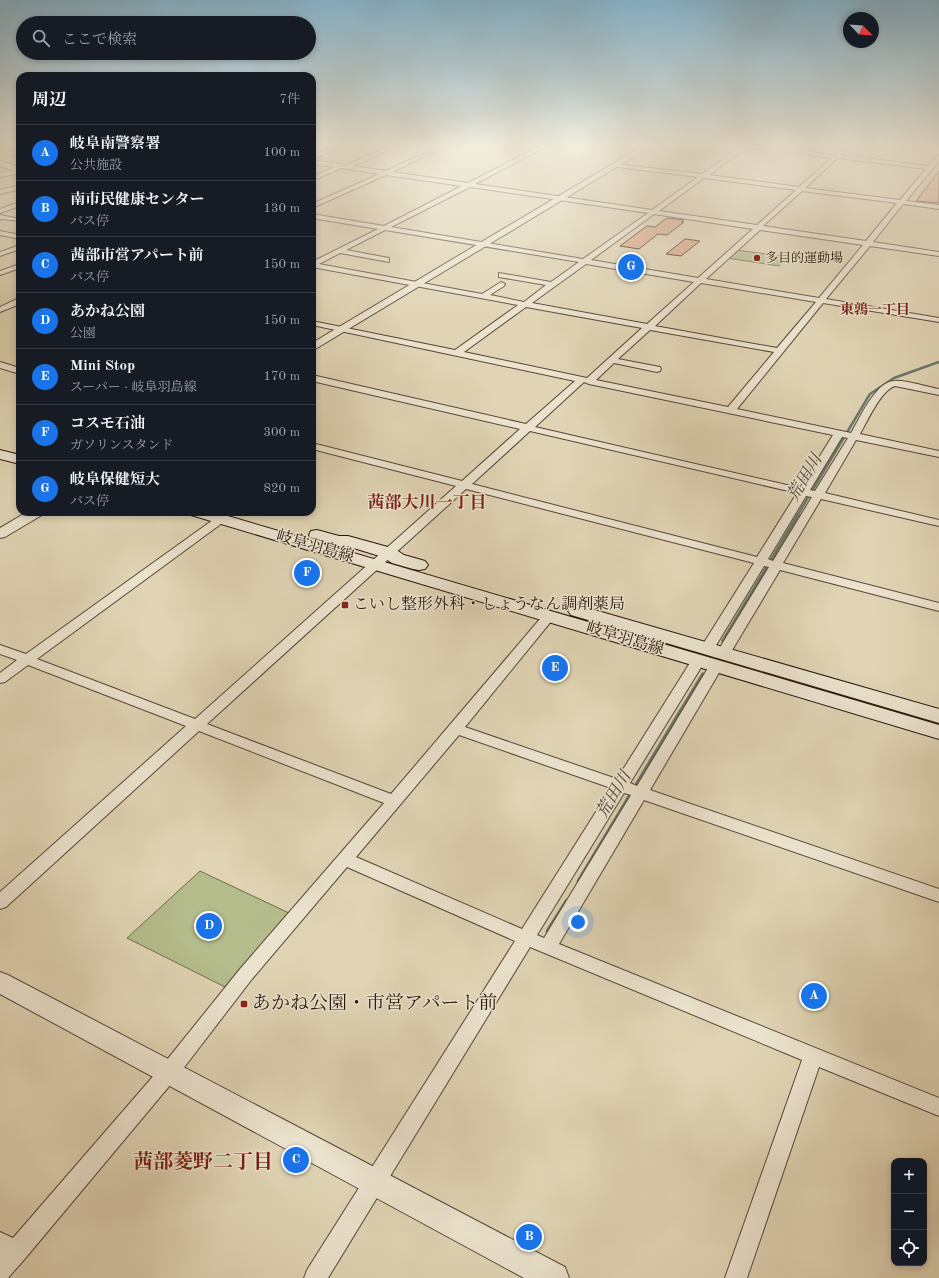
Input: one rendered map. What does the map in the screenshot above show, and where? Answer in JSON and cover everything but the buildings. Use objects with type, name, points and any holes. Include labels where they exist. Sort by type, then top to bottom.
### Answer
[{"type":"main road","points":[[0,443],[16,447]]},
{"type":"main road","points":[[0,454],[16,459]]},
{"type":"main road","name":"岐阜羽島線","points":[[211,516],[383,559],[549,616],[939,716]]},
{"type":"main road","name":"岐阜羽島線","points":[[253,516],[338,541],[348,541],[383,559],[398,559],[711,657],[939,732]]},
{"type":"street","points":[[316,263],[433,204]]},
{"type":"street","points":[[316,345],[339,329],[549,204]]},
{"type":"street","points":[[596,204],[939,254]]},
{"type":"street","points":[[457,353],[665,204]]},
{"type":"street","points":[[0,902],[530,427],[611,360],[784,204]]},
{"type":"street","points":[[731,410],[901,204]]},
{"type":"street","points":[[914,204],[939,207]]},
{"type":"street","points":[[0,211],[16,205]]},
{"type":"street","points":[[0,217],[16,220]]},
{"type":"street","points":[[316,217],[939,320]]},
{"type":"street","points":[[0,233],[16,236]]},
{"type":"street","points":[[0,254],[16,248]]},
{"type":"street","points":[[339,251],[386,260]]},
{"type":"street","points":[[316,266],[780,351]]},
{"type":"street","points":[[0,273],[16,267]]},
{"type":"street","points":[[502,275],[552,284]]},
{"type":"street","points":[[521,286],[530,280]]},
{"type":"street","points":[[483,297],[501,284]]},
{"type":"street","points":[[2,308],[16,303]]},
{"type":"street","points":[[2,308],[16,310]]},
{"type":"street","points":[[316,324],[939,454]]},
{"type":"street","points":[[316,339],[339,329]]},
{"type":"street","points":[[611,360],[654,372],[666,360]]},
{"type":"street","points":[[0,365],[16,370]]},
{"type":"street","points":[[316,379],[530,427],[939,523]]},
{"type":"street","points":[[711,657],[847,434],[880,392],[888,385],[894,383],[939,392]]},
{"type":"street","points":[[316,447],[939,607]]},
{"type":"street","points":[[548,947],[630,790],[811,493]]},
{"type":"street","points":[[0,524],[16,515]]},
{"type":"street","points":[[0,534],[30,516]]},
{"type":"street","points":[[0,679],[221,519]]},
{"type":"street","points":[[0,1270],[8,1248],[169,1072],[246,974],[456,730],[549,616]]},
{"type":"street","points":[[0,650],[394,801]]},
{"type":"street","points":[[456,730],[939,896]]},
{"type":"street","points":[[315,1278],[525,938],[630,790]]},
{"type":"street","points":[[344,859],[525,938],[939,1107]]},
{"type":"street","points":[[0,982],[554,1278]]},
{"type":"street","points":[[736,1278],[813,1055]]},
{"type":"green space","name":"多目的運動場","points":[[736,250],[788,257],[779,266],[727,258]]},
{"type":"green space","points":[[200,871],[289,913],[225,987],[127,938]]},
{"type":"waterway","name":"荒田川","points":[[797,516],[870,394],[894,378],[939,362]]},
{"type":"waterway","name":"荒田川","points":[[723,641],[798,515]]},
{"type":"waterway","name":"荒田川","points":[[680,712],[703,674]]},
{"type":"waterway","name":"荒田川","points":[[579,881],[681,711]]},
{"type":"waterway","name":"荒田川","points":[[548,931],[567,901]]},
{"type":"place","name":"多目的運動場","points":[[757,258]]},
{"type":"place","name":"岐阜保健短大","points":[[631,267]]},
{"type":"place","name":"コスモ石油","points":[[307,573]]},
{"type":"place","name":"こいし整形外科・しょうなん調剤薬局","points":[[345,605]]},
{"type":"place","name":"Mini Stop","points":[[555,668]]},
{"type":"place","name":"あかね公園","points":[[209,926]]},
{"type":"place","name":"岐阜南警察署","points":[[814,996]]},
{"type":"place","name":"あかね公園・市営アパート前","points":[[244,1004]]},
{"type":"place","name":"茜部市営アパート前","points":[[296,1160]]},
{"type":"place","name":"南市民健康センター","points":[[529,1237]]},
{"type":"district","name":"東鶉一丁目","points":[[875,310]]},
{"type":"district","name":"茜部大川一丁目","points":[[427,503]]},
{"type":"district","name":"茜部菱野二丁目","points":[[203,1163]]}]
